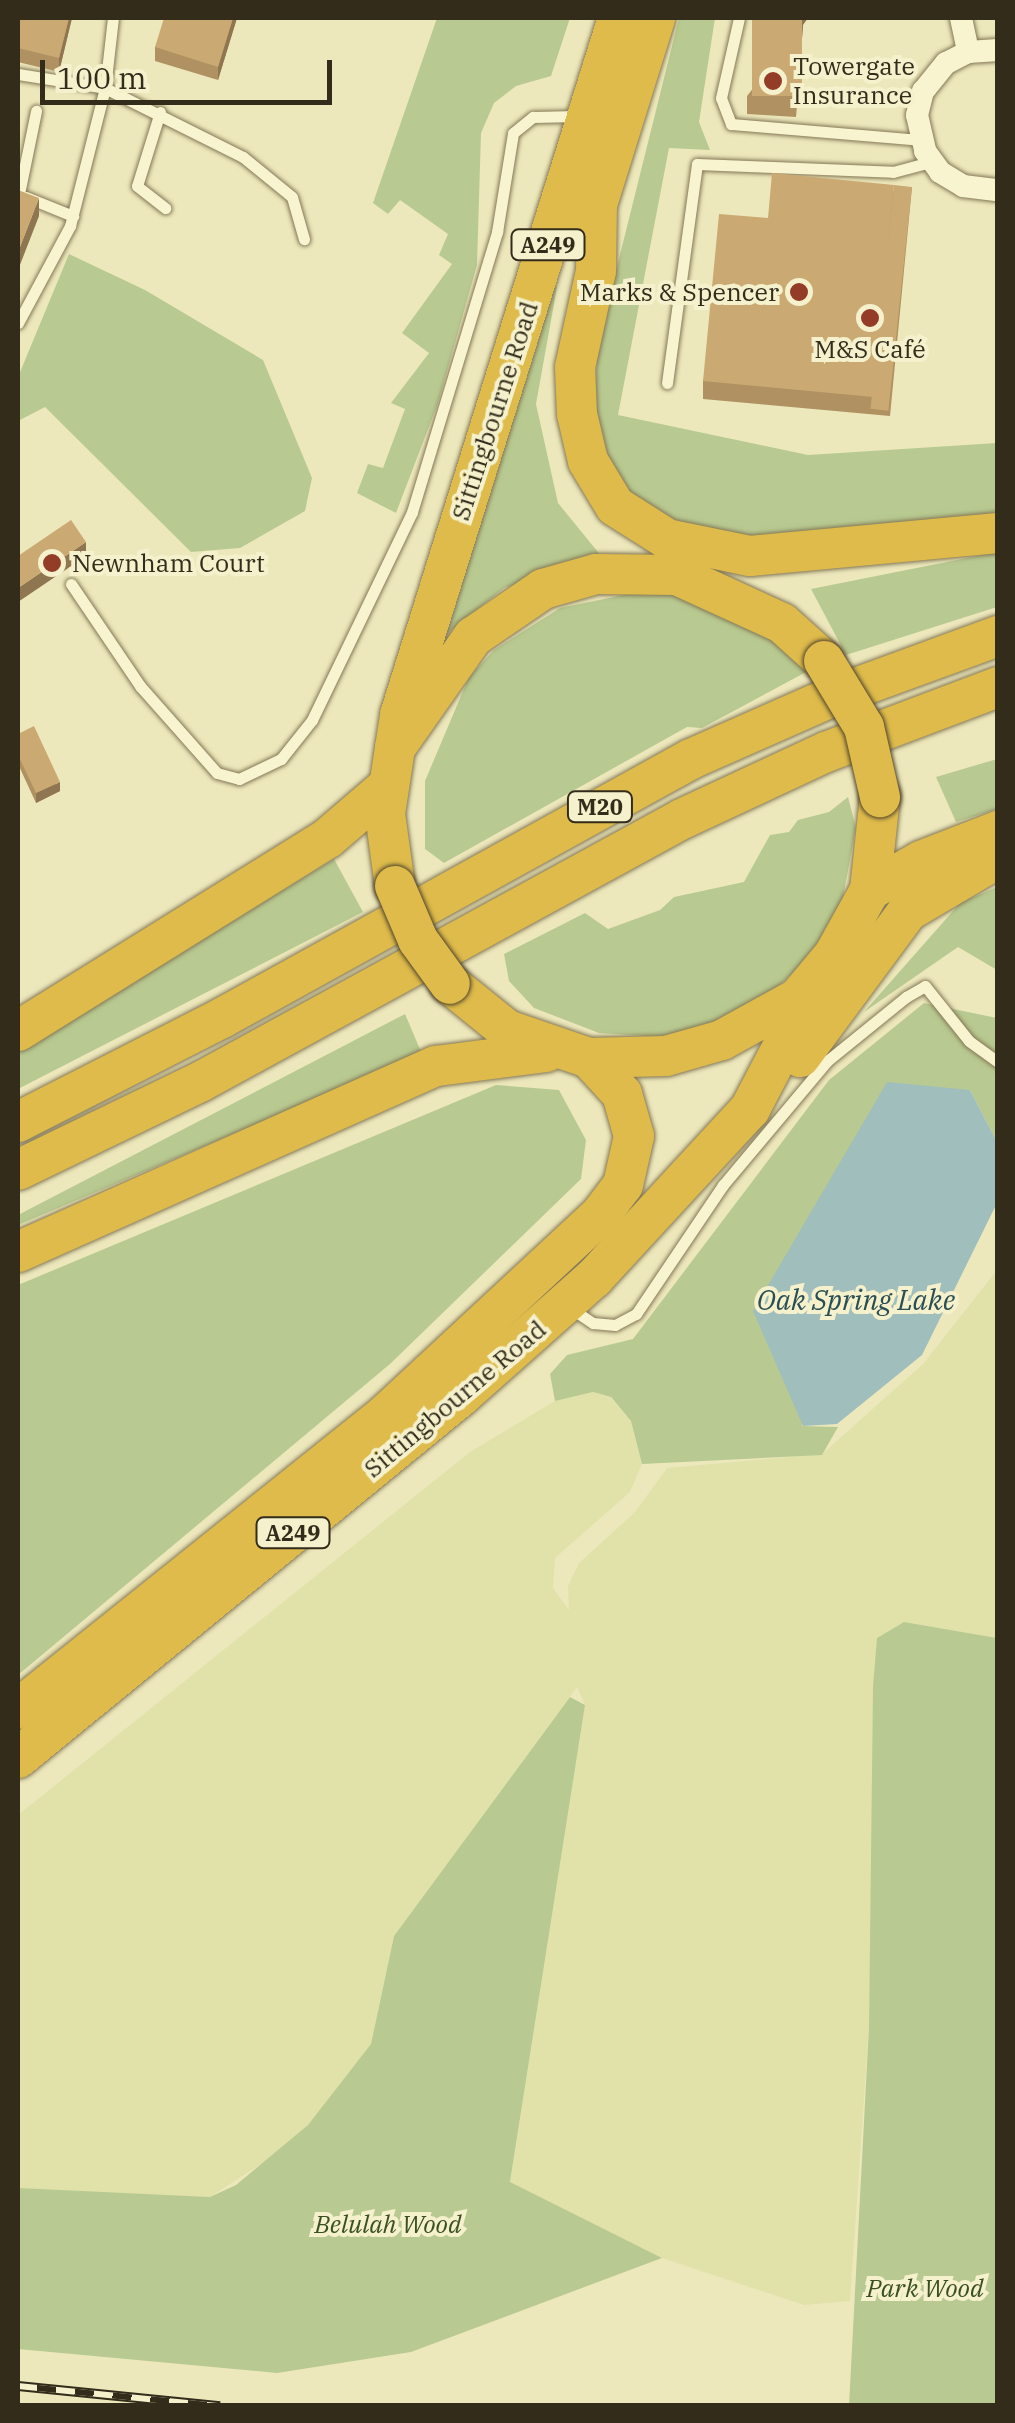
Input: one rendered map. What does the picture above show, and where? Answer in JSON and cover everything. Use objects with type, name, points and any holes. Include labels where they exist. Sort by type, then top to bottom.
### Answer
[{"type":"highway","name":"Sittingbourne Road","points":[[18,1709],[385,1415],[601,1214],[623,1185],[634,1136],[622,1094],[575,1055],[507,1030],[450,984],[418,940],[396,886],[387,787],[400,715],[618,18]]},
{"type":"highway","name":"Sittingbourne Road","points":[[18,1758],[566,1304],[750,1109],[820,975],[870,890],[880,797],[864,728],[824,660],[782,623],[670,575],[587,510],[567,472],[554,418],[556,365],[598,201],[655,18]]},
{"type":"highway","points":[[598,201],[596,271],[577,350],[576,402],[588,461],[615,506],[667,540],[726,554],[799,555],[998,533]]},
{"type":"highway","points":[[395,748],[441,674],[508,609],[563,582],[670,575],[803,575],[930,542]]},
{"type":"highway","name":"M20","points":[[18,1122],[222,1018],[691,759],[852,688],[998,636]]},
{"type":"highway","name":"M20","points":[[18,1170],[200,1082],[682,818],[826,752],[998,687]]},
{"type":"highway","points":[[18,1031],[328,838],[387,787]]},
{"type":"highway","points":[[870,890],[921,861],[998,831]]},
{"type":"highway","points":[[750,1109],[779,1084],[908,911],[998,858]]},
{"type":"highway","points":[[18,1252],[436,1066],[494,1054],[666,1056],[722,1040],[779,1011],[820,975]]},
{"type":"street","points":[[961,18],[968,52]]},
{"type":"street","points":[[998,50],[968,52],[946,63],[923,91],[920,140],[931,162],[963,186],[998,190]]},
{"type":"lane","points":[[18,323],[73,216],[106,88],[112,18]]},
{"type":"lane","points":[[739,18],[721,98],[726,120],[920,140]]},
{"type":"lane","points":[[18,74],[106,88],[160,112],[267,174],[292,197],[304,239]]},
{"type":"lane","points":[[36,112],[18,194],[73,216]]},
{"type":"lane","points":[[160,112],[137,186],[165,208]]},
{"type":"lane","points":[[71,584],[140,686],[217,772],[249,777],[280,759],[323,699],[425,478],[497,232],[512,134],[533,116],[587,118]]},
{"type":"lane","points":[[666,383],[697,164],[892,172],[931,162]]},
{"type":"lane","points":[[566,1304],[594,1323],[615,1325],[636,1314],[723,1185],[827,1062],[925,986],[970,1041],[998,1062]]},
{"type":"green space","points":[[437,18],[570,18],[551,76],[516,86],[494,103],[481,133],[477,265],[438,403],[396,513],[357,493],[368,464],[383,468],[405,409],[391,403],[429,353],[402,333],[452,264],[439,255],[448,234],[400,200],[388,214],[373,203]]},
{"type":"green space","points":[[679,18],[715,18],[699,122],[710,150],[669,148],[618,415],[808,455],[997,443],[997,519],[798,541],[694,531],[635,502],[609,466],[595,418],[597,347]]},
{"type":"green space","points":[[69,254],[145,290],[263,360],[312,478],[305,511],[240,548],[191,552],[45,407],[18,421],[18,377]]},
{"type":"green space","points":[[549,285],[557,287],[536,404],[558,503],[602,557],[504,588],[444,636]]},
{"type":"green space","points":[[997,552],[997,607],[846,655],[811,589]]},
{"type":"green space","points":[[633,593],[671,594],[777,639],[808,671],[702,728],[687,727],[444,863],[425,849],[425,781],[469,677],[494,650],[560,608]]},
{"type":"green space","points":[[997,759],[997,809],[956,822],[936,777]]},
{"type":"green space","points":[[848,797],[856,828],[842,902],[813,954],[753,1010],[663,1037],[599,1033],[534,1008],[509,981],[504,954],[585,913],[608,929],[660,910],[674,897],[744,882],[770,835],[789,832],[798,820],[829,812]]},
{"type":"green space","points":[[334,859],[363,912],[18,1089],[18,1052]]},
{"type":"green space","points":[[997,887],[997,970],[958,947],[864,1012],[960,903]]},
{"type":"green space","points":[[924,1003],[997,1018],[997,1142],[970,1090],[802,1426],[838,1427],[822,1455],[642,1464],[631,1421],[611,1397],[593,1392],[555,1401],[550,1374],[567,1355],[633,1339],[829,1080]]},
{"type":"green space","points":[[405,1014],[422,1054],[18,1225],[18,1215]]},
{"type":"green space","points":[[496,1085],[559,1090],[586,1140],[581,1179],[390,1364],[18,1675],[18,1285]]},
{"type":"green space","points":[[997,1270],[997,1638],[904,1622],[877,1638],[869,2027],[850,2301],[804,2305],[662,2258],[510,2183],[585,1705],[577,1687],[394,1936],[371,2044],[342,2093],[278,2153],[210,2197],[18,2189],[18,1815],[470,1452],[555,1401],[593,1392],[610,1397],[631,1421],[642,1464],[630,1492],[555,1558],[553,1588],[569,1610],[568,1586],[579,1563],[635,1512],[667,1468],[822,1454],[923,1364]]},
{"type":"green space","name":"Park Wood","points":[[904,1622],[997,1638],[997,2405],[849,2405],[869,2027],[873,1686],[877,1638]]},
{"type":"green space","name":"Belulah Wood","points":[[570,1697],[585,1705],[510,2182],[662,2258],[411,2352],[277,2373],[18,2349],[18,2188],[210,2197],[236,2185],[308,2125],[371,2044],[394,1936]]},
{"type":"water","name":"Oak Spring Lake","points":[[887,1082],[970,1090],[997,1142],[997,1203],[922,1355],[837,1424],[803,1426],[753,1311]]},
{"type":"building","points":[[20,18],[69,18],[59,58],[18,48]]},
{"type":"building","points":[[164,18],[233,18],[218,67],[155,47]]},
{"type":"building","name":"Towergate Insurance","points":[[752,18],[802,18],[802,96],[752,96]]},
{"type":"building","name":"Marks & Spencer","points":[[772,173],[894,185],[873,397],[703,381],[719,214],[768,218]]},
{"type":"building","points":[[894,185],[912,187],[888,411],[870,409]]},
{"type":"building","points":[[18,190],[39,198],[18,252]]},
{"type":"building","points":[[71,520],[86,542],[18,588],[18,556]]},
{"type":"building","points":[[34,726],[60,782],[36,793],[18,755],[18,734]]},
{"type":"railway","points":[[18,2386],[220,2406]]},
{"type":"place","name":"Towergate Insurance","points":[[773,81]]},
{"type":"place","name":"Marks & Spencer","points":[[799,292]]},
{"type":"place","name":"M&S Café","points":[[870,318]]},
{"type":"place","name":"Newnham Court","points":[[52,563]]}]
